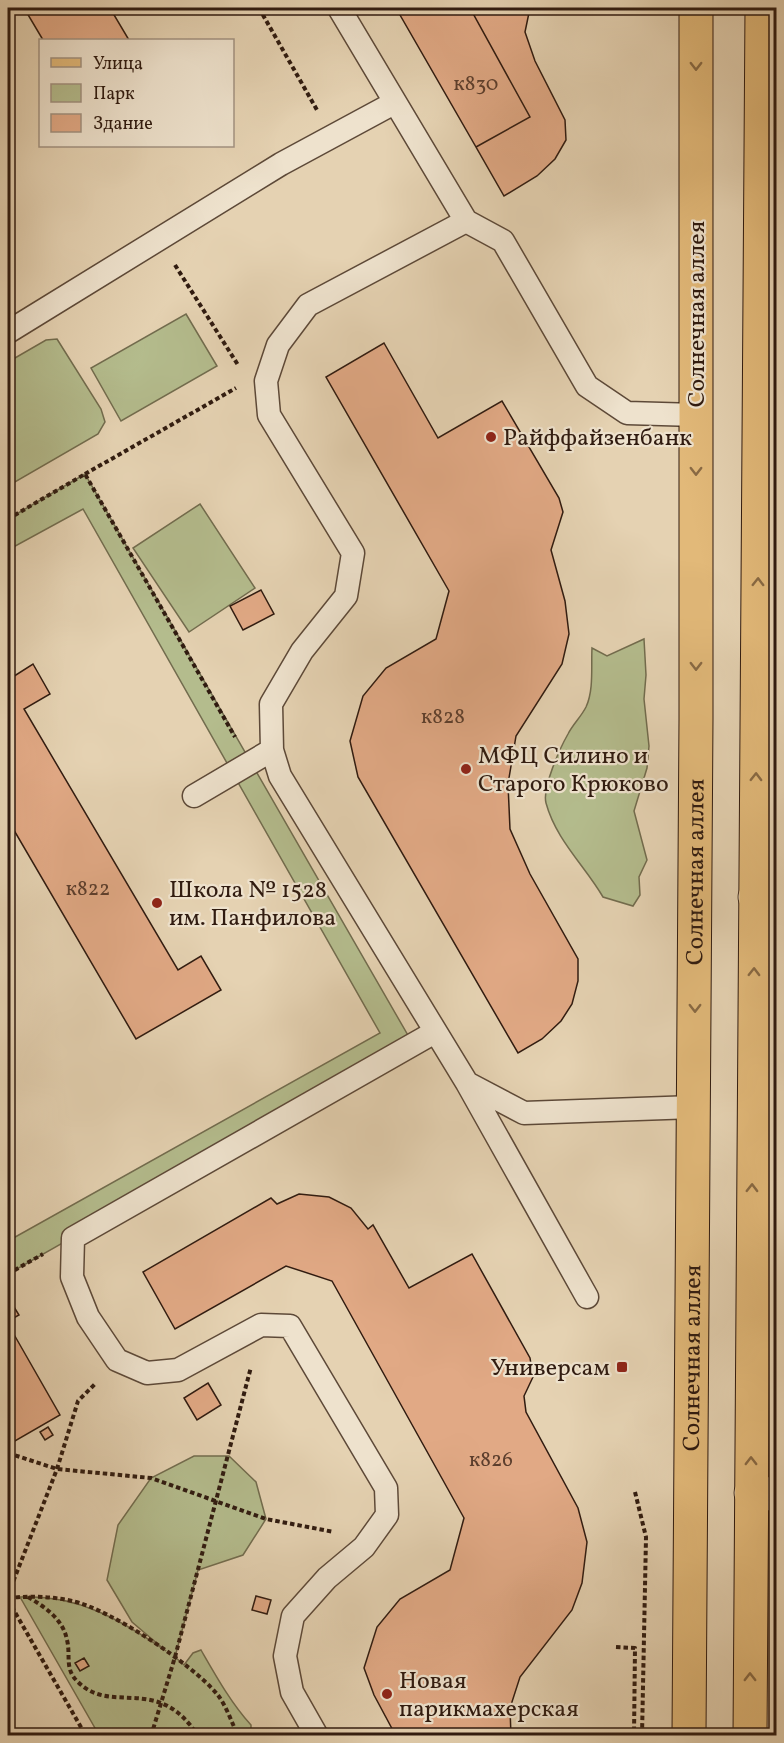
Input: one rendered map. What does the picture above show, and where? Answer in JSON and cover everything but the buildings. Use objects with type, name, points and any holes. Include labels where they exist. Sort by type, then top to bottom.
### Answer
[{"type":"main road","name":"Солнечная аллея","points":[[688,1736],[694,1107],[696,8]]},
{"type":"main road","points":[[750,1736],[764,1494],[766,895],[762,8]]},
{"type":"lane","points":[[339,8],[465,221],[503,241],[587,386],[627,413],[696,415]]},
{"type":"lane","points":[[8,332],[281,164],[394,103]]},
{"type":"lane","points":[[465,221],[308,305],[278,345],[266,381],[269,415],[353,553],[346,596],[302,651],[271,704],[272,750],[280,776],[467,1083],[587,1297]]},
{"type":"lane","points":[[194,796],[272,750]]},
{"type":"lane","points":[[317,1736],[292,1692],[285,1656],[293,1616],[327,1578],[364,1547],[387,1515],[386,1488],[290,1326],[261,1325],[178,1370],[147,1373],[117,1360],[88,1317],[72,1277],[73,1238],[435,1032]]},
{"type":"lane","points":[[467,1083],[524,1113],[694,1107]]},
{"type":"path","points":[[259,8],[332,137]]},
{"type":"path","points":[[159,238],[269,415]]},
{"type":"path","points":[[8,519],[248,382]]},
{"type":"path","points":[[85,474],[250,763]]},
{"type":"path","points":[[151,1736],[175,1658],[261,1325]]},
{"type":"path","points":[[8,1598],[57,1469],[78,1401],[117,1360]]},
{"type":"path","points":[[8,1453],[57,1469],[151,1478],[216,1503],[266,1518],[341,1533],[364,1547]]},
{"type":"path","points":[[634,1492],[646,1537],[642,1736]]},
{"type":"path","points":[[28,1597],[53,1614],[63,1628],[68,1640],[66,1660],[78,1683],[99,1695],[142,1697],[161,1702],[176,1710],[198,1736]]},
{"type":"path","points":[[8,1598],[48,1597],[88,1606],[141,1634],[175,1658],[218,1695],[238,1736]]},
{"type":"path","points":[[8,1598],[86,1736]]},
{"type":"path","points":[[616,1647],[635,1648],[634,1736]]},
{"type":"green space","points":[[186,314],[217,366],[121,421],[91,368]]},
{"type":"green space","points":[[57,339],[101,409],[105,422],[98,434],[8,486],[8,362],[46,340]]},
{"type":"green space","points":[[85,474],[413,1044],[8,1274],[8,1241],[380,1033],[83,509],[8,550],[8,519]]},
{"type":"green space","points":[[200,504],[255,588],[189,632],[133,548]]},
{"type":"green space","points":[[644,639],[646,675],[644,699],[649,746],[647,768],[634,811],[647,860],[639,877],[640,895],[633,906],[603,897],[557,829],[545,796],[552,768],[570,730],[589,700],[592,648],[607,656]]},
{"type":"green space","points":[[194,1456],[229,1456],[256,1482],[266,1519],[243,1555],[198,1570],[175,1657],[184,1665],[193,1653],[201,1650],[230,1698],[251,1725],[251,1735],[99,1735],[20,1597],[61,1600],[98,1611],[166,1651],[132,1622],[107,1580],[118,1525],[151,1478]]},
{"type":"place","name":"Райффайзенбанк","points":[[491,437]]},
{"type":"place","name":"МФЦ Силино и Старого Крюково","points":[[466,769]]},
{"type":"place","name":"Школа № 1528 им. Панфилова","points":[[157,903]]},
{"type":"place","name":"Универсам","points":[[622,1367]]},
{"type":"place","name":"Новая парикмахерская","points":[[387,1694]]}]
